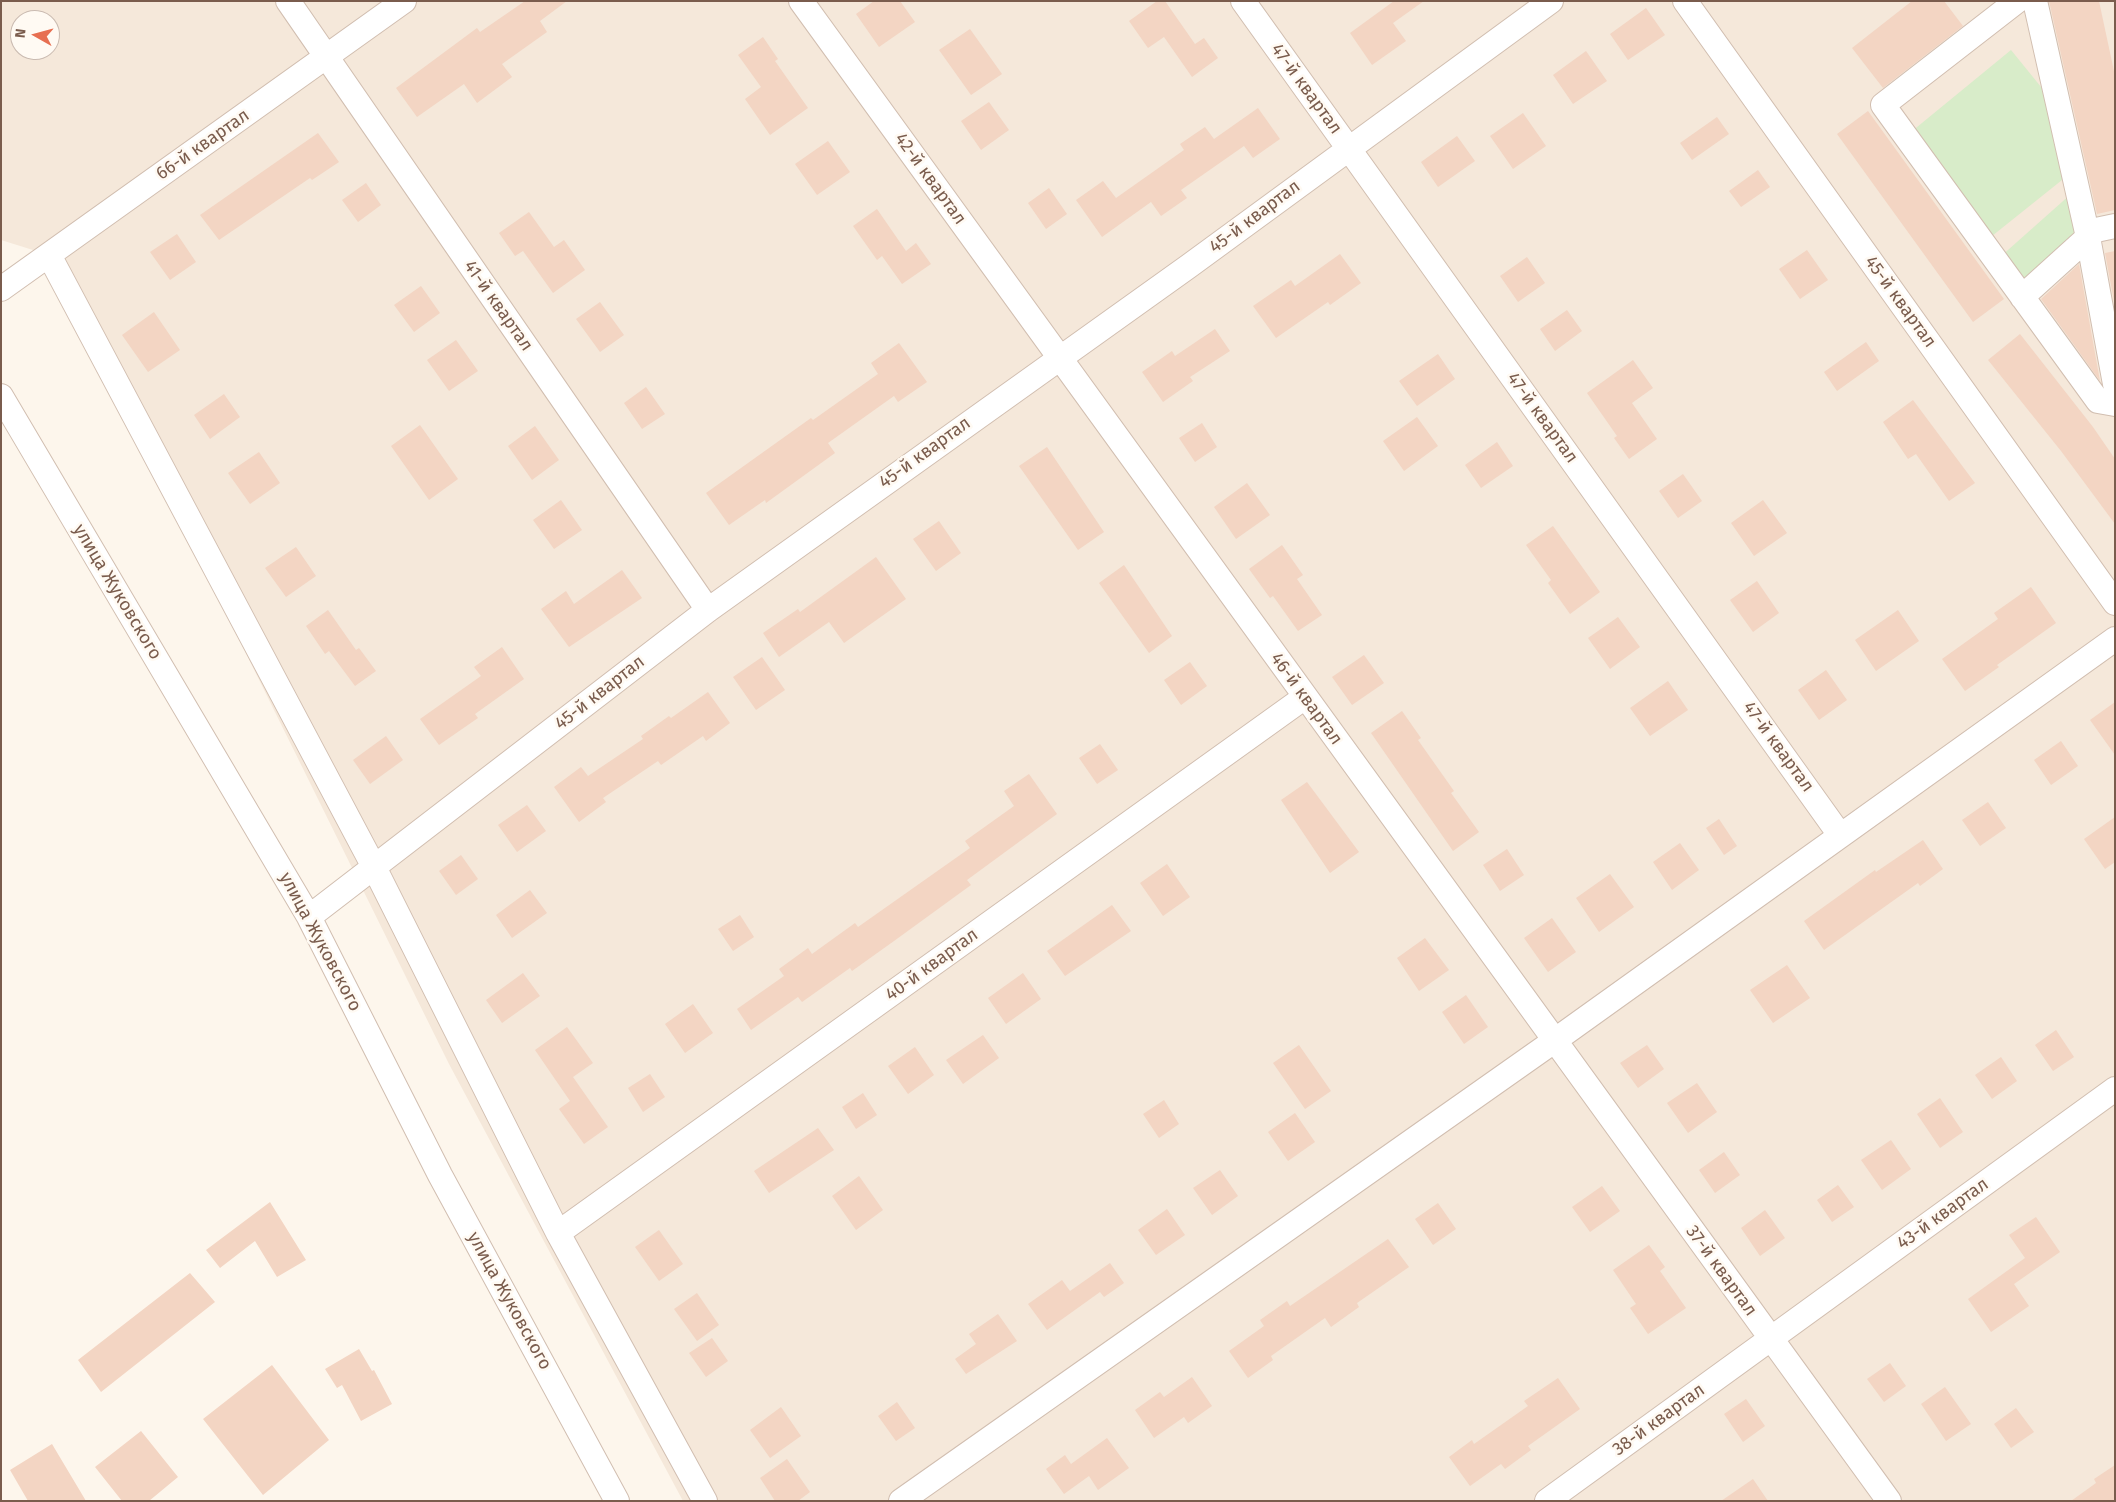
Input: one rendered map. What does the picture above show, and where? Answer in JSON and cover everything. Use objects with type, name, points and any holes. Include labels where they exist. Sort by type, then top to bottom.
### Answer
[{"type":"street","name":"41-й квартал","points":[[288,1],[708,610]]},
{"type":"street","name":"66-й квартал","points":[[1,289],[404,1]]},
{"type":"street","name":"42-й квартал","points":[[801,1],[1058,357]]},
{"type":"street","name":"47-й квартал","points":[[1243,1],[1840,835]]},
{"type":"street","name":"45-й квартал","points":[[309,917],[708,610],[1058,357],[1189,266],[1551,1]]},
{"type":"street","name":"45-й квартал","points":[[1685,1],[2115,603]]},
{"type":"street","points":[[2016,1],[1883,105],[2098,401],[2115,404]]},
{"type":"street","points":[[2035,1],[2088,237],[2115,384]]},
{"type":"street","points":[[2022,297],[2096,230],[2115,226]]},
{"type":"street","points":[[49,255],[374,867],[558,1233],[705,1501]]},
{"type":"street","name":"46-й квартал","points":[[1058,357],[1554,1041]]},
{"type":"street","name":"улица Жуковского","points":[[1,396],[309,917],[440,1175],[617,1501]]},
{"type":"street","points":[[901,1501],[1554,1041],[2115,638]]},
{"type":"street","name":"40-й квартал","points":[[558,1233],[1305,697]]},
{"type":"street","name":"37-й квартал","points":[[1554,1041],[1889,1501]]},
{"type":"street","name":"43-й квартал","points":[[1771,1339],[2115,1088]]},
{"type":"street","name":"38-й квартал","points":[[1548,1501],[1771,1339]]},
{"type":"shaded area","points":[[1,1],[2115,1],[2115,1501],[683,1501],[449,1064],[49,255],[1,240]]},
{"type":"green space","points":[[2011,50],[2050,98],[2067,176],[1992,236],[1911,132]]},
{"type":"green space","points":[[2071,194],[2080,233],[2022,284],[1999,258]]},
{"type":"building","points":[[525,1],[567,1],[540,21],[547,32],[502,64],[512,77],[477,103],[464,84],[417,117],[396,88],[477,28],[480,32]]},
{"type":"building","points":[[874,1],[900,1],[915,22],[879,47],[856,14]]},
{"type":"building","points":[[1157,1],[1165,1],[1195,44],[1204,38],[1218,58],[1192,77],[1164,37],[1148,48],[1129,21]]},
{"type":"building","points":[[1394,1],[1424,1],[1393,23],[1406,41],[1372,65],[1350,33]]},
{"type":"building","points":[[1912,1],[1944,1],[1963,26],[1883,88],[1852,48]]},
{"type":"building","points":[[2049,1],[2099,1],[2115,76],[2115,210],[2097,214]]},
{"type":"building","points":[[1646,8],[1665,35],[1628,60],[1610,34]]},
{"type":"building","points":[[970,29],[1002,74],[971,95],[939,50]]},
{"type":"building","points":[[763,37],[778,59],[775,61],[808,108],[770,135],[745,99],[761,87],[738,55]]},
{"type":"building","points":[[1586,51],[1607,81],[1573,104],[1553,75]]},
{"type":"building","points":[[989,102],[1009,130],[981,150],[961,121]]},
{"type":"building","points":[[1258,108],[1280,139],[1253,158],[1244,146],[1181,190],[1187,198],[1161,216],[1151,202],[1102,237],[1076,200],[1103,181],[1116,198],[1184,150],[1180,144],[1205,127],[1214,139]]},
{"type":"building","points":[[1868,111],[2004,299],[1973,322],[1837,134]]},
{"type":"building","points":[[1523,113],[1546,146],[1513,169],[1490,136]]},
{"type":"building","points":[[1717,117],[1729,134],[1692,160],[1680,143]]},
{"type":"building","points":[[318,133],[339,162],[312,180],[310,178],[219,240],[200,215]]},
{"type":"building","points":[[1457,136],[1475,161],[1438,187],[1421,162]]},
{"type":"building","points":[[828,141],[850,172],[817,195],[795,164]]},
{"type":"building","points":[[1758,170],[1770,187],[1741,207],[1729,191]]},
{"type":"building","points":[[366,183],[381,205],[358,222],[342,200]]},
{"type":"building","points":[[1049,188],[1067,214],[1046,229],[1028,203]]},
{"type":"building","points":[[877,209],[906,251],[916,243],[931,264],[902,284],[882,256],[877,260],[853,226]]},
{"type":"building","points":[[529,212],[554,247],[564,240],[585,270],[553,293],[523,251],[515,256],[499,233]]},
{"type":"building","points":[[177,234],[196,262],[170,280],[150,252]]},
{"type":"building","points":[[1807,250],[1828,280],[1800,299],[1779,269]]},
{"type":"building","points":[[2115,251],[2115,307],[2105,253]]},
{"type":"building","points":[[1340,254],[1361,283],[1330,305],[1328,302],[1276,338],[1253,306],[1291,280],[1295,286]]},
{"type":"building","points":[[1527,257],[1545,283],[1518,302],[1500,276]]},
{"type":"building","points":[[2079,264],[2100,381],[2041,299]]},
{"type":"building","points":[[421,286],[440,313],[414,332],[394,305]]},
{"type":"building","points":[[600,302],[624,335],[600,352],[576,319]]},
{"type":"building","points":[[1567,310],[1582,331],[1555,351],[1540,329]]},
{"type":"building","points":[[154,312],[180,350],[148,372],[122,335]]},
{"type":"building","points":[[1215,329],[1230,351],[1190,377],[1193,381],[1163,402],[1142,372],[1172,351],[1175,356]]},
{"type":"building","points":[[2020,334],[2093,427],[2115,459],[2115,524],[2061,451],[1988,360]]},
{"type":"building","points":[[456,340],[478,371],[449,391],[427,360]]},
{"type":"building","points":[[1866,342],[1879,361],[1837,391],[1824,372]]},
{"type":"building","points":[[899,343],[927,382],[898,402],[894,396],[828,443],[835,453],[766,503],[765,500],[729,525],[706,493],[811,418],[813,420],[878,374],[871,363]]},
{"type":"building","points":[[1438,354],[1455,379],[1417,406],[1399,381]]},
{"type":"building","points":[[1633,360],[1653,388],[1632,403],[1657,439],[1629,459],[1614,438],[1617,436],[1587,393]]},
{"type":"building","points":[[646,387],[665,414],[642,429],[624,403]]},
{"type":"building","points":[[224,394],[240,417],[210,439],[194,415]]},
{"type":"building","points":[[1913,400],[1975,483],[1949,501],[1916,454],[1908,459],[1883,422]]},
{"type":"building","points":[[1417,417],[1438,446],[1404,471],[1383,441]]},
{"type":"building","points":[[1202,423],[1217,447],[1195,462],[1179,438]]},
{"type":"building","points":[[420,425],[458,479],[429,500],[391,446]]},
{"type":"building","points":[[535,426],[559,460],[532,480],[508,446]]},
{"type":"building","points":[[1497,442],[1513,466],[1481,488],[1465,465]]},
{"type":"building","points":[[1047,447],[1104,532],[1078,550],[1019,466]]},
{"type":"building","points":[[259,452],[280,483],[250,504],[228,473]]},
{"type":"building","points":[[1683,474],[1702,501],[1678,518],[1659,491]]},
{"type":"building","points":[[1247,483],[1270,515],[1236,539],[1214,507]]},
{"type":"building","points":[[561,500],[582,530],[554,549],[533,520]]},
{"type":"building","points":[[1763,500],[1787,533],[1754,556],[1731,523]]},
{"type":"building","points":[[939,521],[961,553],[936,571],[913,539]]},
{"type":"building","points":[[1553,526],[1600,592],[1570,614],[1548,583],[1551,580],[1526,545]]},
{"type":"building","points":[[1282,545],[1303,575],[1297,579],[1322,615],[1298,631],[1273,596],[1270,598],[1249,569]]},
{"type":"building","points":[[296,547],[316,576],[286,597],[265,568]]},
{"type":"building","points":[[876,557],[906,599],[844,643],[829,622],[779,657],[763,633],[798,609],[800,612]]},
{"type":"building","points":[[1124,565],[1172,636],[1149,653],[1099,583]]},
{"type":"building","points":[[622,570],[642,598],[569,647],[541,609],[566,591],[574,604]]},
{"type":"building","points":[[1757,581],[1779,613],[1753,632],[1730,600]]},
{"type":"building","points":[[2031,587],[2056,623],[1997,665],[1999,667],[1965,691],[1942,659],[1998,619],[1994,613]]},
{"type":"building","points":[[328,610],[356,650],[359,648],[376,671],[355,686],[329,651],[325,654],[306,626]]},
{"type":"building","points":[[1898,610],[1919,641],[1876,671],[1855,640]]},
{"type":"building","points":[[1618,617],[1640,647],[1610,669],[1588,638]]},
{"type":"building","points":[[502,647],[524,679],[475,714],[478,718],[439,745],[420,719],[481,676],[474,667]]},
{"type":"building","points":[[1364,655],[1384,683],[1352,705],[1332,677]]},
{"type":"building","points":[[762,657],[785,690],[756,710],[733,677]]},
{"type":"building","points":[[1190,662],[1207,686],[1181,705],[1164,680]]},
{"type":"building","points":[[1826,670],[1847,700],[1819,720],[1798,690]]},
{"type":"building","points":[[1668,681],[1688,710],[1650,736],[1630,708]]},
{"type":"building","points":[[708,692],[730,723],[706,741],[703,736],[661,765],[658,761],[603,798],[606,802],[579,822],[554,787],[581,767],[588,776],[643,739],[641,736],[669,716],[671,718]]},
{"type":"building","points":[[2115,702],[2115,755],[2090,720]]},
{"type":"building","points":[[1402,711],[1421,738],[1418,740],[1454,791],[1451,793],[1479,832],[1453,851],[1371,733]]},
{"type":"building","points":[[386,736],[403,760],[370,784],[353,760]]},
{"type":"building","points":[[2061,741],[2078,766],[2051,785],[2034,760]]},
{"type":"building","points":[[1100,744],[1118,770],[1097,784],[1079,758]]},
{"type":"building","points":[[1029,774],[1057,814],[967,880],[971,885],[852,971],[850,968],[802,1002],[798,997],[751,1030],[737,1009],[784,976],[779,969],[808,948],[812,954],[855,923],[858,927],[970,848],[965,841],[1014,806],[1004,791]]},
{"type":"building","points":[[1307,782],[1359,852],[1330,873],[1281,800]]},
{"type":"building","points":[[1988,802],[2006,828],[1980,846],[1962,820]]},
{"type":"building","points":[[527,805],[546,831],[517,852],[498,825]]},
{"type":"building","points":[[2115,817],[2115,862],[2105,869],[2084,839]]},
{"type":"building","points":[[1719,819],[1737,846],[1724,855],[1706,828]]},
{"type":"building","points":[[1923,840],[1943,869],[1920,886],[1918,883],[1824,950],[1804,921],[1875,870],[1876,872]]},
{"type":"building","points":[[1680,843],[1699,870],[1672,890],[1653,862]]},
{"type":"building","points":[[1507,849],[1524,875],[1500,891],[1483,865]]},
{"type":"building","points":[[461,855],[478,879],[456,895],[439,871]]},
{"type":"building","points":[[1167,864],[1190,897],[1163,916],[1140,883]]},
{"type":"building","points":[[1610,874],[1634,907],[1599,932],[1576,898]]},
{"type":"building","points":[[530,890],[547,913],[512,938],[496,915]]},
{"type":"building","points":[[1112,905],[1131,931],[1065,976],[1047,951]]},
{"type":"building","points":[[740,915],[754,937],[733,951],[718,929]]},
{"type":"building","points":[[1552,918],[1576,952],[1548,972],[1524,938]]},
{"type":"building","points":[[1425,938],[1449,970],[1419,991],[1397,958]]},
{"type":"building","points":[[1787,965],[1810,998],[1773,1023],[1750,990]]},
{"type":"building","points":[[523,973],[540,996],[502,1023],[486,1000]]},
{"type":"building","points":[[1023,973],[1041,999],[1006,1024],[988,998]]},
{"type":"building","points":[[1466,995],[1488,1027],[1464,1044],[1442,1012]]},
{"type":"building","points":[[693,1004],[713,1033],[685,1053],[665,1024]]},
{"type":"building","points":[[567,1027],[593,1063],[573,1077],[608,1127],[584,1144],[559,1109],[570,1101],[535,1050]]},
{"type":"building","points":[[2056,1030],[2074,1057],[2053,1071],[2035,1045]]},
{"type":"building","points":[[983,1035],[999,1058],[963,1084],[946,1060]]},
{"type":"building","points":[[1299,1045],[1331,1091],[1305,1109],[1273,1063]]},
{"type":"building","points":[[1647,1045],[1664,1069],[1638,1088],[1620,1063]]},
{"type":"building","points":[[915,1047],[934,1075],[908,1094],[888,1066]]},
{"type":"building","points":[[2001,1057],[2017,1081],[1992,1099],[1975,1075]]},
{"type":"building","points":[[650,1074],[665,1097],[643,1112],[628,1088]]},
{"type":"building","points":[[1697,1083],[1717,1112],[1688,1133],[1667,1103]]},
{"type":"building","points":[[863,1093],[877,1115],[856,1129],[842,1107]]},
{"type":"building","points":[[1940,1098],[1963,1132],[1940,1148],[1917,1114]]},
{"type":"building","points":[[1164,1100],[1179,1124],[1159,1138],[1143,1114]]},
{"type":"building","points":[[1295,1113],[1315,1142],[1288,1161],[1268,1132]]},
{"type":"building","points":[[818,1128],[834,1150],[769,1193],[754,1171]]},
{"type":"building","points":[[1891,1140],[1911,1169],[1882,1190],[1861,1160]]},
{"type":"building","points":[[1724,1152],[1740,1175],[1715,1193],[1699,1170]]},
{"type":"building","points":[[1220,1170],[1238,1196],[1212,1215],[1193,1188]]},
{"type":"building","points":[[859,1176],[883,1210],[856,1230],[832,1196]]},
{"type":"building","points":[[1838,1185],[1854,1207],[1832,1222],[1817,1200]]},
{"type":"building","points":[[1602,1186],[1620,1211],[1590,1232],[1572,1207]]},
{"type":"building","points":[[270,1202],[306,1260],[277,1277],[255,1241],[220,1268],[206,1250]]},
{"type":"building","points":[[1438,1203],[1456,1229],[1433,1245],[1415,1219]]},
{"type":"building","points":[[1167,1209],[1185,1235],[1156,1255],[1138,1230]]},
{"type":"building","points":[[1765,1210],[1785,1238],[1760,1256],[1741,1228]]},
{"type":"building","points":[[2036,1217],[2060,1252],[2014,1284],[2029,1306],[1991,1332],[1968,1299],[2025,1258],[2009,1235]]},
{"type":"building","points":[[659,1230],[683,1264],[659,1281],[635,1247]]},
{"type":"building","points":[[1388,1239],[1409,1267],[1357,1303],[1359,1307],[1331,1327],[1325,1318],[1271,1356],[1273,1360],[1248,1378],[1229,1351],[1264,1326],[1260,1320],[1287,1301],[1290,1306]]},
{"type":"building","points":[[1649,1245],[1665,1267],[1660,1271],[1686,1308],[1648,1334],[1630,1308],[1636,1304],[1613,1270]]},
{"type":"building","points":[[1110,1263],[1124,1283],[1104,1297],[1100,1292],[1047,1330],[1028,1304],[1062,1280],[1070,1291]]},
{"type":"building","points":[[190,1273],[215,1302],[101,1392],[78,1360]]},
{"type":"building","points":[[697,1293],[719,1325],[697,1341],[674,1309]]},
{"type":"building","points":[[998,1314],[1017,1341],[966,1374],[955,1359],[976,1344],[969,1334]]},
{"type":"building","points":[[712,1338],[728,1361],[706,1377],[689,1353]]},
{"type":"building","points":[[359,1349],[372,1371],[374,1370],[392,1404],[361,1421],[342,1385],[337,1388],[325,1369]]},
{"type":"building","points":[[1890,1363],[1906,1386],[1884,1402],[1867,1379]]},
{"type":"building","points":[[272,1365],[329,1440],[263,1495],[203,1419]]},
{"type":"building","points":[[1192,1377],[1212,1406],[1188,1423],[1184,1417],[1154,1438],[1135,1410],[1160,1392],[1164,1397]]},
{"type":"building","points":[[1558,1378],[1580,1409],[1528,1446],[1531,1450],[1505,1469],[1501,1464],[1470,1486],[1449,1457],[1472,1440],[1474,1444],[1528,1406],[1524,1401]]},
{"type":"building","points":[[1945,1387],[1971,1424],[1946,1441],[1921,1404]]},
{"type":"building","points":[[1746,1399],[1765,1426],[1743,1442],[1724,1414]]},
{"type":"building","points":[[897,1402],[915,1428],[896,1441],[878,1416]]},
{"type":"building","points":[[781,1407],[801,1436],[770,1458],[750,1430]]},
{"type":"building","points":[[2016,1408],[2034,1432],[2011,1448],[1994,1424]]},
{"type":"building","points":[[141,1431],[178,1477],[149,1501],[122,1501],[95,1467]]},
{"type":"building","points":[[1107,1438],[1129,1468],[1098,1490],[1089,1476],[1064,1494],[1046,1469],[1065,1455],[1071,1464]]},
{"type":"building","points":[[52,1444],[86,1501],[28,1501],[10,1470]]},
{"type":"building","points":[[787,1459],[810,1492],[798,1501],[775,1501],[760,1478]]},
{"type":"building","points":[[2115,1465],[2115,1501],[2071,1501],[2096,1483],[2094,1479]]},
{"type":"building","points":[[1753,1479],[1768,1501],[1721,1501]]}]
